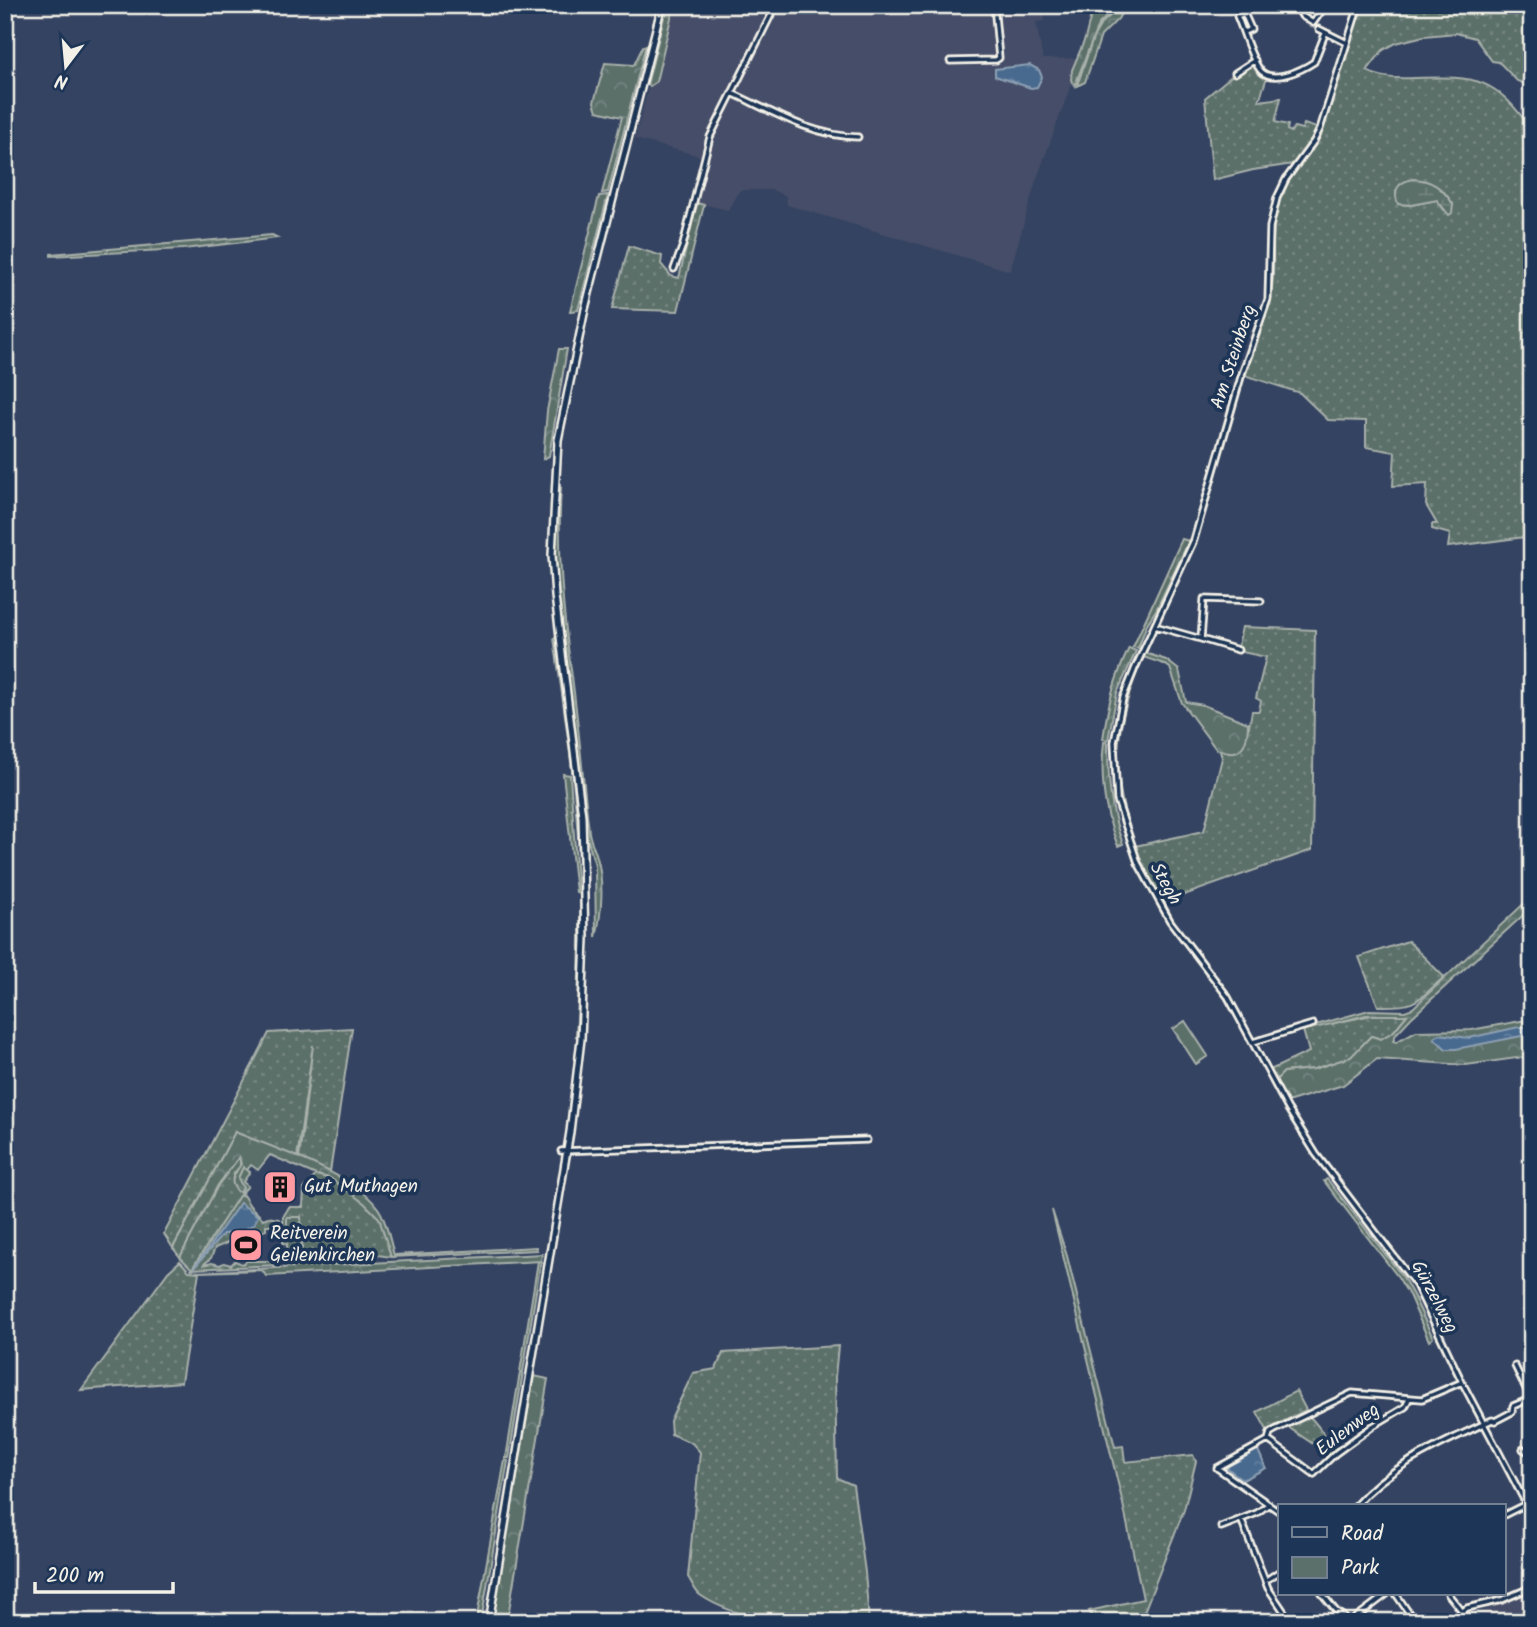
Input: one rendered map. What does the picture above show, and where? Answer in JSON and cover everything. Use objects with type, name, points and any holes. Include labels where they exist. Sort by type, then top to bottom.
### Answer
[{"type":"main road","points":[[489,1622],[581,1039],[585,918],[582,816],[553,576],[555,471],[561,418],[572,364],[662,5]]},
{"type":"street","points":[[674,269],[683,245],[710,137],[776,5]]},
{"type":"street","points":[[950,61],[999,58],[994,5]]},
{"type":"street","points":[[1296,5],[1302,16],[1313,23],[1326,5]]},
{"type":"street","name":"Am Steinberg","points":[[1118,716],[1129,681],[1194,540],[1241,377],[1268,299],[1270,228],[1277,198],[1297,163],[1314,141],[1359,5]]},
{"type":"street","points":[[1244,32],[1251,29],[1244,13],[1237,16],[1260,71],[1269,76],[1294,72],[1314,62],[1325,34]]},
{"type":"street","points":[[1319,29],[1347,43]]},
{"type":"street","points":[[1234,73],[1255,60]]},
{"type":"street","points":[[732,93],[793,122],[826,134],[858,138]]},
{"type":"street","points":[[1201,639],[1204,599],[1261,601]]},
{"type":"street","points":[[1155,626],[1238,650]]},
{"type":"street","name":"Stegh","points":[[1118,716],[1114,742],[1117,800],[1138,863],[1170,922],[1224,990],[1288,1109]]},
{"type":"street","points":[[1253,1042],[1313,1024]]},
{"type":"street","name":"Gürzelweg","points":[[1288,1109],[1333,1178],[1409,1273],[1462,1382],[1532,1514]]},
{"type":"street","points":[[564,1152],[867,1140]]},
{"type":"street","points":[[1357,1504],[1367,1491],[1414,1458],[1495,1421],[1510,1413],[1513,1406],[1531,1397],[1515,1366]]},
{"type":"street","points":[[1278,1511],[1217,1468],[1268,1440],[1270,1433],[1275,1430],[1352,1393],[1422,1399],[1462,1382]]},
{"type":"street","name":"Eulenweg","points":[[1268,1440],[1314,1475],[1336,1453],[1405,1407],[1409,1399]]},
{"type":"street","points":[[1523,1449],[1532,1454]]},
{"type":"street","points":[[1506,1514],[1531,1498]]},
{"type":"street","points":[[1222,1527],[1257,1513],[1269,1504]]},
{"type":"street","points":[[1241,1518],[1274,1600],[1291,1622]]},
{"type":"street","points":[[1265,1581],[1278,1572]]},
{"type":"street","points":[[1449,1622],[1462,1611],[1503,1600],[1532,1587]]},
{"type":"street","points":[[1324,1596],[1350,1622],[1384,1596]]},
{"type":"street","points":[[1397,1596],[1415,1622]]},
{"type":"street","points":[[1450,1596],[1471,1622]]},
{"type":"shaded area","points":[[670,5],[741,5],[740,11],[773,19],[780,5],[1044,5],[1045,21],[1036,22],[1043,59],[1081,58],[1036,181],[1010,271],[787,205],[786,196],[772,190],[740,190],[728,210],[697,203],[707,158],[635,139]]},
{"type":"shaded area","points":[[1531,1591],[1532,1622],[1501,1622],[1481,1612]]},
{"type":"green space","points":[[667,5],[674,5],[656,82],[650,86],[647,85]]},
{"type":"green space","points":[[1111,5],[1118,5],[1098,25],[1075,85],[1071,80],[1072,70],[1090,19],[1099,7],[1111,8]]},
{"type":"green space","points":[[1122,5],[1126,5],[1118,19],[1101,36],[1085,82],[1077,86],[1094,36],[1101,24]]},
{"type":"green space","points":[[1360,5],[1532,5],[1532,86],[1517,81],[1499,62],[1492,61],[1475,38],[1456,33],[1424,36],[1396,43],[1383,50],[1367,71],[1390,78],[1437,77],[1483,83],[1507,99],[1532,130],[1532,536],[1448,547],[1450,534],[1432,529],[1432,524],[1437,524],[1426,505],[1427,484],[1393,486],[1395,452],[1366,447],[1366,421],[1328,420],[1300,393],[1244,375],[1258,341],[1270,299],[1277,208],[1286,187],[1322,129]],"holes":[[[1396,192],[1444,192],[1453,204],[1444,210],[1437,200],[1411,205],[1398,204]]]},
{"type":"green space","points":[[646,45],[608,192],[602,193],[622,117],[597,111],[594,102],[605,63],[634,65]]},
{"type":"green space","points":[[1252,62],[1257,70],[1267,77],[1259,101],[1281,98],[1275,122],[1288,125],[1287,130],[1291,132],[1294,127],[1302,129],[1304,124],[1317,128],[1308,146],[1293,164],[1213,180],[1205,98]]},
{"type":"green space","points":[[1413,179],[1432,183],[1441,189],[1453,204],[1452,213],[1449,215],[1437,200],[1411,205],[1398,204],[1396,190],[1404,182]]},
{"type":"green space","points":[[608,195],[578,310],[570,311],[599,196]]},
{"type":"green space","points":[[697,203],[704,205],[678,311],[612,309],[629,246],[662,256],[661,264],[671,276],[679,278]]},
{"type":"green space","points":[[272,235],[278,238],[183,249],[51,256],[51,254]]},
{"type":"green space","points":[[559,349],[567,349],[549,456],[543,459],[547,411]]},
{"type":"green space","points":[[561,488],[562,583],[572,677],[567,673],[555,565],[557,490]]},
{"type":"green space","points":[[1182,539],[1189,541],[1147,624],[1138,648],[1133,647]]},
{"type":"green space","points":[[1242,627],[1315,630],[1312,850],[1164,902],[1181,934],[1203,962],[1179,933],[1137,853],[1126,824],[1117,787],[1116,741],[1132,678],[1145,653],[1127,703],[1118,748],[1118,771],[1126,819],[1135,846],[1204,831],[1222,758],[1220,750],[1234,752],[1249,727],[1252,711],[1259,711],[1261,701],[1256,698],[1266,657],[1237,651]]},
{"type":"green space","points":[[554,638],[557,638],[574,789],[566,724]]},
{"type":"green space","points":[[1129,648],[1136,651],[1117,693],[1108,740],[1103,739],[1112,692]]},
{"type":"green space","points":[[1145,653],[1166,660],[1179,670],[1186,702],[1203,705],[1248,723],[1244,745],[1238,751],[1232,752],[1216,749],[1182,703],[1170,668],[1143,657]]},
{"type":"green space","points":[[567,673],[572,677],[590,839],[601,876],[601,907],[596,937],[595,865],[585,831]]},
{"type":"green space","points":[[1104,742],[1108,743],[1111,794],[1123,844],[1118,846],[1105,795]]},
{"type":"green space","points":[[563,774],[570,775],[578,893],[576,892]]},
{"type":"green space","points":[[578,840],[582,932],[579,1031],[576,1035],[580,922]]},
{"type":"green space","points":[[1532,896],[1532,907],[1411,1018],[1393,1041],[1396,1042],[1416,1031],[1471,1030],[1532,1019],[1532,1056],[1466,1065],[1377,1059],[1343,1085],[1287,1102],[1275,1081],[1284,1072],[1314,1069],[1351,1057],[1371,1036],[1381,1039],[1394,1031],[1407,1015],[1366,1015],[1311,1029],[1309,1027],[1369,1010],[1405,1011],[1413,1008]]},
{"type":"green space","points":[[1408,941],[1444,977],[1409,1004],[1378,1006],[1359,957]]},
{"type":"green space","points":[[1376,1014],[1407,1015],[1394,1031],[1381,1039],[1371,1036],[1351,1057],[1314,1069],[1284,1072],[1275,1081],[1270,1070],[1309,1052],[1303,1030]]},
{"type":"green space","points":[[1185,1021],[1208,1056],[1196,1064],[1173,1029]]},
{"type":"green space","points":[[352,1028],[330,1172],[299,1159],[313,1045],[297,1159],[235,1132],[173,1248],[164,1234],[269,1033]]},
{"type":"green space","points":[[235,1132],[315,1165],[356,1187],[381,1213],[394,1255],[536,1247],[537,1250],[391,1257],[379,1218],[364,1203],[330,1178],[316,1175],[270,1155],[258,1170],[251,1165],[247,1170],[243,1167],[238,1178],[243,1188],[240,1193],[233,1186],[234,1175],[241,1164],[239,1157],[218,1185],[180,1257],[173,1248]]},
{"type":"green space","points":[[240,1156],[240,1167],[233,1175],[233,1183],[236,1190],[243,1167],[250,1172],[243,1182],[248,1186],[192,1269],[180,1257],[218,1185]]},
{"type":"green space","points":[[316,1175],[351,1191],[375,1212],[384,1228],[391,1257],[378,1255],[302,1258],[301,1217],[287,1241],[283,1241],[283,1217],[289,1207],[303,1207],[304,1189]]},
{"type":"green space","points":[[1327,1179],[1403,1277],[1433,1338],[1429,1341],[1398,1277],[1324,1181]]},
{"type":"green space","points":[[243,1195],[263,1219],[279,1219],[279,1225],[266,1225],[266,1230],[233,1237],[215,1248],[211,1258],[203,1265],[231,1265],[235,1261],[242,1264],[247,1261],[274,1261],[276,1252],[280,1252],[279,1265],[192,1269],[239,1196]]},
{"type":"green space","points":[[1052,1210],[1067,1256],[1115,1447],[1123,1446],[1125,1462],[1193,1455],[1196,1461],[1184,1510],[1140,1622],[1095,1622],[1089,1611],[1143,1599],[1123,1504]]},
{"type":"green space","points":[[287,1217],[301,1217],[302,1260],[287,1260],[287,1244],[283,1241],[287,1240]]},
{"type":"green space","points":[[542,1254],[541,1261],[266,1276],[262,1270],[199,1272]]},
{"type":"green space","points":[[180,1261],[189,1271],[199,1272],[181,1382],[81,1390],[168,1272]]},
{"type":"green space","points":[[538,1261],[541,1261],[509,1458],[506,1458]]},
{"type":"green space","points":[[838,1346],[835,1377],[837,1478],[853,1485],[869,1622],[759,1618],[718,1605],[698,1593],[688,1577],[700,1452],[692,1443],[671,1434],[670,1421],[693,1373],[716,1369],[723,1353]]},
{"type":"green space","points":[[534,1376],[548,1379],[507,1622],[492,1622]]},
{"type":"green space","points":[[1296,1391],[1306,1410],[1267,1430],[1257,1412]]},
{"type":"green space","points":[[1309,1416],[1337,1449],[1327,1458],[1319,1448],[1288,1427]]},
{"type":"green space","points":[[505,1460],[508,1461],[481,1622],[476,1622]]},
{"type":"water","points":[[1030,65],[1039,70],[1042,77],[1037,87],[1031,88],[995,76],[995,69]]},
{"type":"water","points":[[1519,1027],[1532,1027],[1532,1034],[1456,1049],[1446,1049],[1434,1038],[1439,1034],[1469,1038]]},
{"type":"water","points":[[240,1203],[258,1216],[254,1224],[238,1233],[223,1234],[194,1268]]},
{"type":"water","points":[[1257,1448],[1266,1468],[1243,1480],[1227,1468],[1229,1464]]},
{"type":"place","name":"Gut Muthagen","points":[[280,1187]]},
{"type":"place","name":"Reitverein Geilenkirchen","points":[[246,1245]]}]
